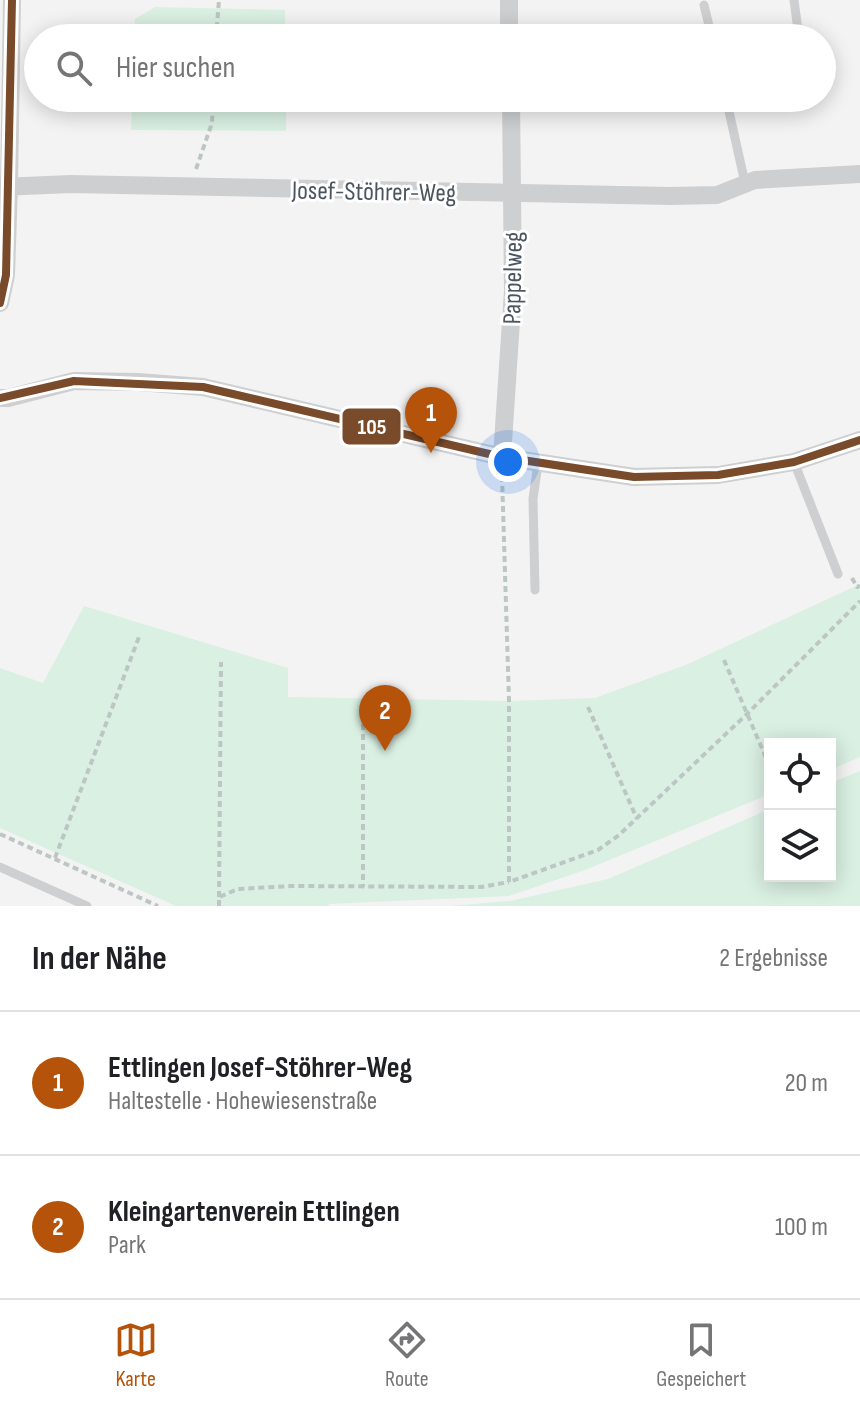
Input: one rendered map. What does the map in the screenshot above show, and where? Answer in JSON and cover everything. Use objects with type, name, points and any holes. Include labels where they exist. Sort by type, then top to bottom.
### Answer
[{"type":"street","points":[[0,303],[6,275],[5,186],[12,0]]},
{"type":"street","points":[[509,0],[509,24]]},
{"type":"street","name":"Pappelweg","points":[[502,457],[513,291],[511,112]]},
{"type":"street","name":"Josef-Stöhrer-Weg","points":[[5,186],[717,195],[755,180],[860,174]]},
{"type":"street","points":[[0,398],[74,381],[203,387],[502,457],[634,477],[718,475],[794,462],[860,440]]},
{"type":"lane","points":[[794,0],[797,24]]},
{"type":"lane","points":[[704,5],[709,24]]},
{"type":"lane","points":[[729,112],[745,183]]},
{"type":"lane","points":[[794,462],[838,574]]},
{"type":"lane","points":[[535,590],[533,499],[538,464]]},
{"type":"lane","points":[[0,867],[87,906]]},
{"type":"path","points":[[217,24],[219,0]]},
{"type":"path","points":[[190,187],[212,123],[212,112]]},
{"type":"path","points":[[502,457],[509,701],[509,882]]},
{"type":"path","points":[[857,587],[860,594]]},
{"type":"path","points":[[219,897],[238,889],[291,886],[481,887],[509,882],[598,850],[637,819],[860,601]]},
{"type":"path","points":[[55,858],[139,637]]},
{"type":"path","points":[[724,660],[764,753]]},
{"type":"path","points":[[219,906],[221,662]]},
{"type":"path","points":[[363,704],[363,887]]},
{"type":"path","points":[[588,707],[637,819]]},
{"type":"path","points":[[0,834],[158,906]]},
{"type":"green space","points":[[155,7],[285,10],[285,24],[135,24],[135,19]]},
{"type":"green space","points":[[132,112],[286,112],[286,131],[131,130]]},
{"type":"green space","points":[[860,584],[860,757],[836,767],[836,738],[764,738],[764,796],[585,870],[509,896],[328,904],[330,906],[176,906],[0,828],[0,668],[43,683],[84,606],[288,668],[288,697],[509,701],[595,698],[688,664]]},
{"type":"green space","points":[[860,771],[860,906],[449,906],[510,901],[608,879],[764,812],[764,882],[836,882],[836,781]]},
{"type":"transit line","name":"105","points":[[0,303],[6,275],[12,0]]},
{"type":"transit line","name":"105","points":[[0,398],[74,381],[203,387],[502,457],[634,477],[718,475],[794,462],[860,440]]},
{"type":"place","name":"Ettlingen Josef-Stöhrer-Weg","points":[[431,453]]},
{"type":"place","name":"Kleingartenverein Ettlingen","points":[[385,751]]}]
